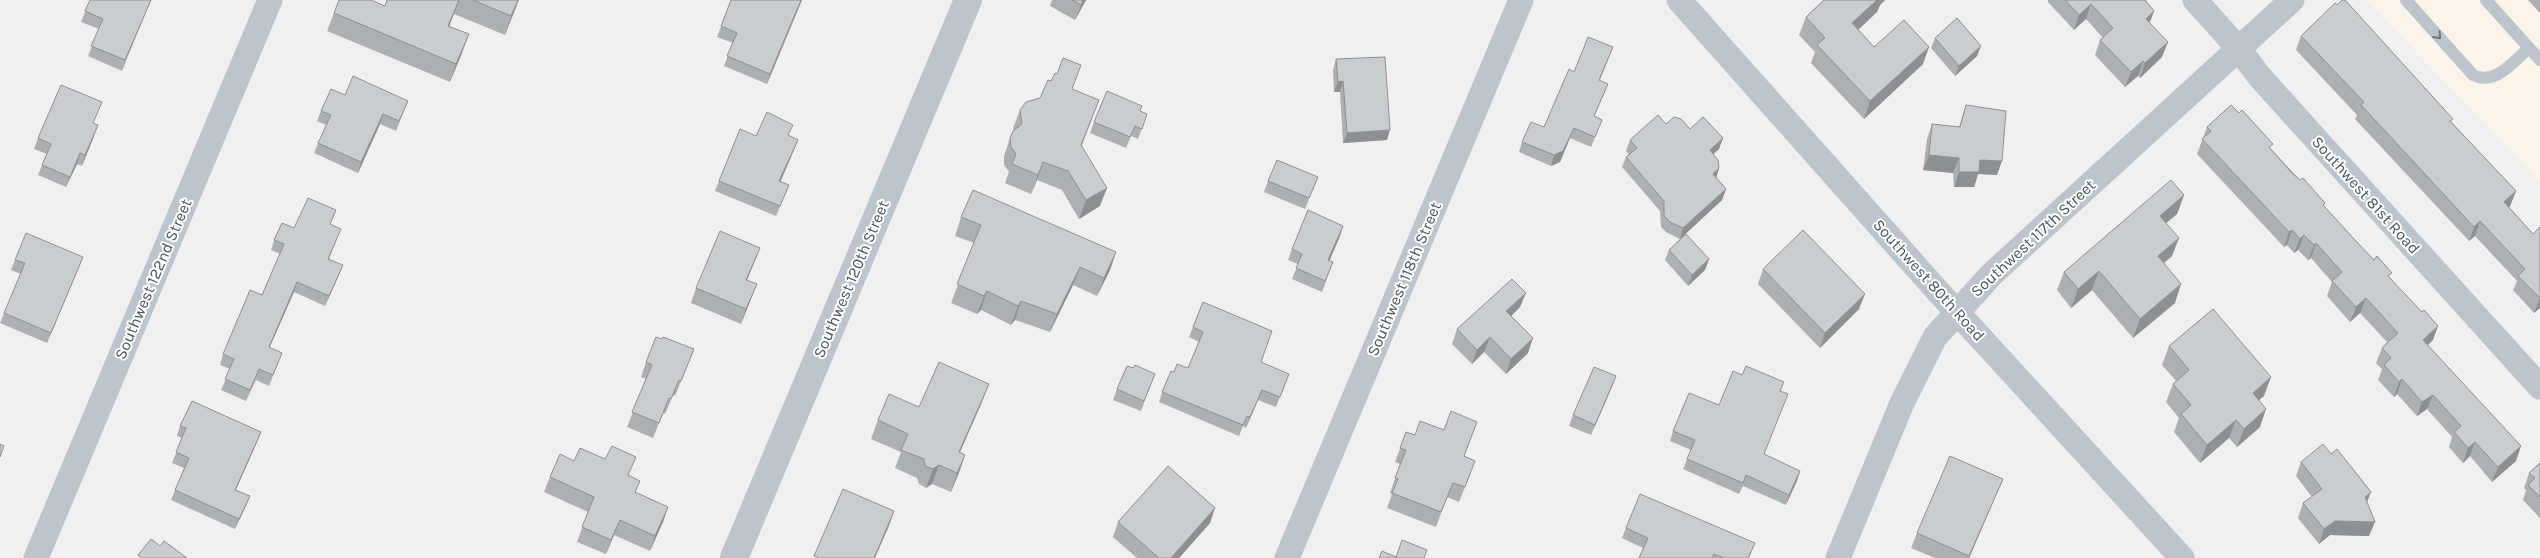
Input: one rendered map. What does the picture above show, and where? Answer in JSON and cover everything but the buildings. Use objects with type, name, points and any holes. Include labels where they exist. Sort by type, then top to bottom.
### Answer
[{"type":"street","name":"Southwest 122nd Street","points":[[36,558],[270,0]]},
{"type":"street","name":"Southwest 120th Street","points":[[734,558],[968,0]]},
{"type":"street","name":"Southwest 118th Street","points":[[1287,558],[1521,0]]},
{"type":"street","name":"Southwest 80th Road","points":[[1679,0],[1956,311],[2182,558]]},
{"type":"street","name":"Southwest 81st Road","points":[[2195,0],[2239,49],[2259,76],[2540,387]]},
{"type":"street","name":"Southwest 117th Street","points":[[1838,558],[1917,371],[1935,337],[1956,311],[1991,276],[2292,0]]},
{"type":"lane","points":[[2406,0],[2473,75],[2482,79],[2491,78],[2504,71],[2529,48]]},
{"type":"lane","points":[[2486,0],[2540,60]]},
{"type":"shaded area","points":[[2366,0],[2540,0],[2540,181]]}]
